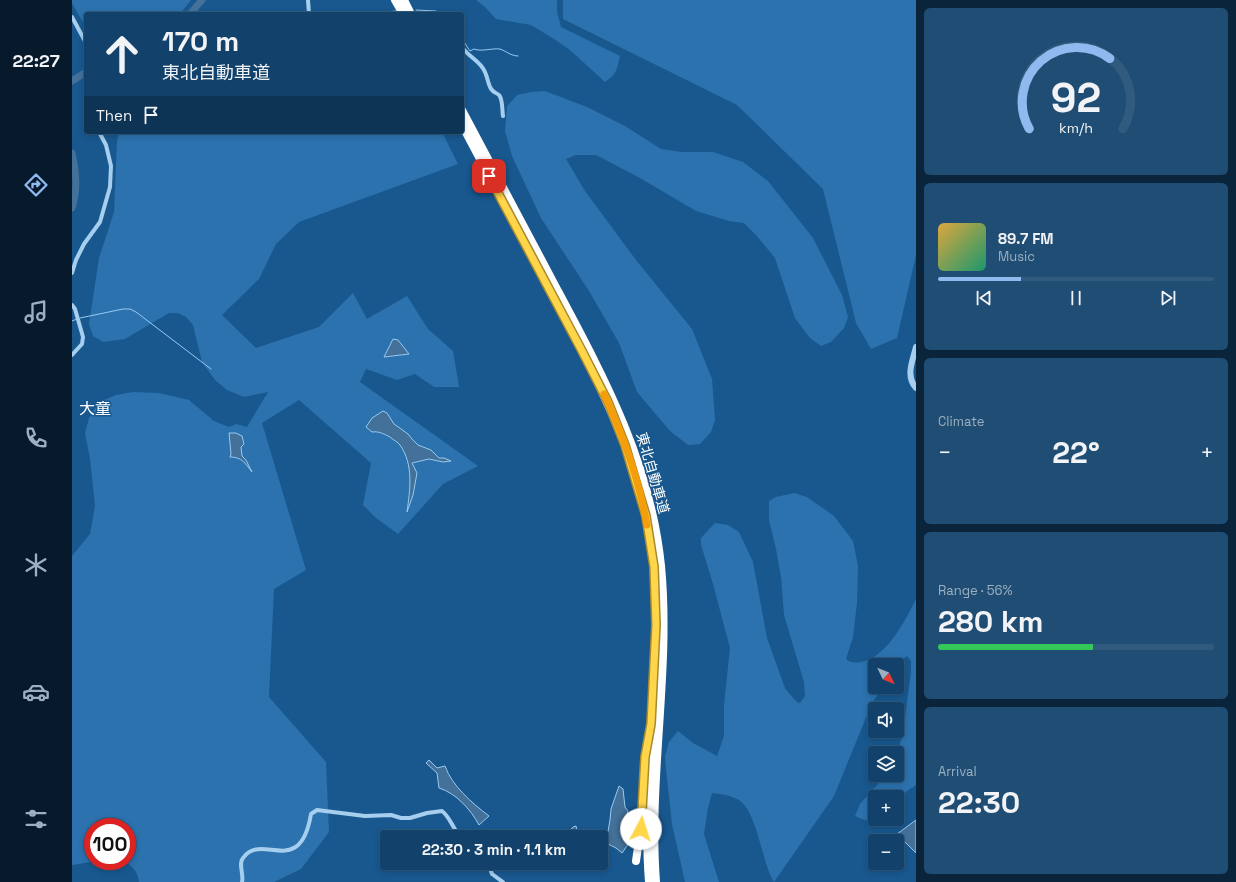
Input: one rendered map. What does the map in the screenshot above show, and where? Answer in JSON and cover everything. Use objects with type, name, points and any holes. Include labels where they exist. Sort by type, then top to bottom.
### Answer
[{"type":"highway","points":[[396,0],[402,12]]},
{"type":"highway","points":[[404,0],[410,12]]},
{"type":"highway","name":"東北自動車道","points":[[464,114],[603,377],[632,443],[651,506],[661,566],[664,620],[655,791],[654,831],[656,882]]},
{"type":"highway","name":"東北自動車道","points":[[464,129],[614,415],[628,451],[646,516],[654,567],[656,625],[647,831],[649,882]]},
{"type":"highway","points":[[636,861],[642,818],[645,757],[651,724]]},
{"type":"street","points":[[308,0],[309,12]]},
{"type":"street","points":[[72,17],[84,39]]},
{"type":"street","points":[[464,51],[482,66],[486,73],[490,87],[500,98],[503,116]]},
{"type":"street","points":[[72,273],[76,260],[84,244],[100,222],[110,187],[111,166],[106,145],[100,134]]},
{"type":"street","points":[[72,306],[77,316],[83,338],[82,344],[72,355]]},
{"type":"street","points":[[916,347],[910,368],[910,378],[916,388]]},
{"type":"street","points":[[242,882],[242,859],[248,852],[263,848],[275,851],[294,849],[303,840],[307,832],[311,814],[317,810],[365,816],[391,815],[406,818],[427,813],[442,812],[447,815],[456,830]]},
{"type":"street","points":[[491,870],[492,874],[503,882]]},
{"type":"shaded area","points":[[72,0],[191,0],[182,12],[84,12],[84,24],[72,3]]},
{"type":"shaded area","points":[[476,0],[557,0],[557,12],[561,27],[620,56],[616,71],[605,82],[570,50],[554,39],[531,25],[496,19]]},
{"type":"shaded area","points":[[563,0],[916,0],[916,255],[897,338],[871,349],[856,323],[823,189],[737,105],[563,19]]},
{"type":"shaded area","points":[[545,91],[587,107],[625,126],[661,149],[681,152],[713,152],[743,162],[768,181],[813,238],[842,295],[848,317],[844,328],[831,342],[821,346],[810,338],[795,318],[775,258],[744,223],[729,221],[696,211],[640,178],[596,155],[576,155],[566,159],[585,191],[636,260],[692,329],[712,379],[715,420],[711,432],[700,444],[688,445],[670,431],[637,392],[619,343],[589,291],[541,218],[512,156],[505,131],[507,106],[517,95]]},
{"type":"shaded area","points":[[119,134],[443,134],[458,164],[299,222],[276,244],[259,279],[222,315],[256,348],[319,327],[353,293],[367,319],[407,296],[428,329],[453,351],[459,387],[434,387],[415,374],[397,380],[366,369],[360,382],[478,466],[443,484],[398,534],[376,518],[363,505],[371,463],[299,400],[262,423],[306,570],[274,589],[269,697],[326,762],[329,832],[301,869],[274,882],[139,882],[138,875],[135,870],[136,818],[84,818],[84,863],[72,865],[72,556],[90,534],[95,506],[90,459],[85,433],[89,418],[95,408],[104,400],[116,395],[133,392],[159,393],[189,400],[214,421],[229,427],[236,424],[247,427],[268,392],[244,397],[227,390],[215,380],[202,362],[193,325],[186,317],[178,313],[169,313],[125,339],[103,342],[93,336],[89,324],[99,258],[114,212]]},
{"type":"shaded area","points":[[393,339],[398,340],[409,354],[384,357]]},
{"type":"shaded area","points":[[383,411],[387,413],[394,424],[408,434],[418,445],[431,450],[439,458],[444,458],[451,461],[443,462],[429,459],[412,463],[417,473],[413,495],[407,512],[410,478],[404,453],[399,444],[390,437],[379,432],[372,432],[366,427],[372,418]]},
{"type":"shaded area","points":[[229,433],[236,433],[242,436],[244,444],[241,447],[242,456],[246,460],[252,472],[240,459],[230,457]]},
{"type":"shaded area","points":[[794,493],[807,497],[834,516],[853,541],[858,566],[857,603],[853,637],[846,659],[857,663],[868,660],[868,694],[878,694],[873,702],[868,702],[868,713],[834,796],[774,882],[766,863],[750,813],[744,804],[737,799],[712,793],[704,834],[719,882],[685,882],[672,824],[665,757],[669,742],[678,731],[693,743],[717,756],[724,736],[724,705],[730,648],[701,545],[701,538],[715,523],[728,525],[739,532],[753,562],[767,638],[785,688],[797,702],[800,703],[805,696],[804,682],[784,615],[781,577],[769,520],[769,501],[776,497]]},
{"type":"shaded area","points":[[916,599],[916,785],[904,794],[904,790],[873,790],[880,782],[904,782],[904,746],[899,746],[902,738],[904,738],[904,725],[911,672],[911,661],[907,656],[904,658],[872,658],[887,646],[894,637]]},
{"type":"shaded area","points":[[429,760],[437,768],[445,766],[452,780],[469,800],[489,816],[479,825],[472,814],[457,798],[439,788],[437,773],[426,763]]},
{"type":"shaded area","points":[[619,786],[623,789],[625,807],[628,811],[625,824],[628,827],[632,839],[622,853],[608,844],[611,809]]},
{"type":"shaded area","points":[[868,795],[868,820],[855,816],[860,804]]},
{"type":"shaded area","points":[[916,820],[916,853],[904,841],[904,834],[897,834]]},
{"type":"shaded area","points":[[576,826],[577,830],[570,830]]},
{"type":"waterway","points":[[192,12],[202,0]]},
{"type":"waterway","points":[[416,10],[437,12]]},
{"type":"waterway","points":[[386,12],[396,11]]},
{"type":"waterway","points":[[464,42],[470,51],[474,49],[500,49],[518,56]]},
{"type":"waterway","points":[[72,81],[84,73]]},
{"type":"waterway","points":[[72,153],[76,180],[72,208]]},
{"type":"waterway","points":[[80,318],[123,309],[130,309],[211,369]]},
{"type":"waterway","points":[[72,321],[77,319]]},
{"type":"slow traffic","points":[[604,394],[614,415],[634,471],[647,525]]},
{"type":"district","name":"大童","points":[[95,408]]},
{"type":"route","points":[[489,176],[608,402],[625,445],[646,516],[654,567],[656,625],[651,724],[645,757],[641,829]]}]
